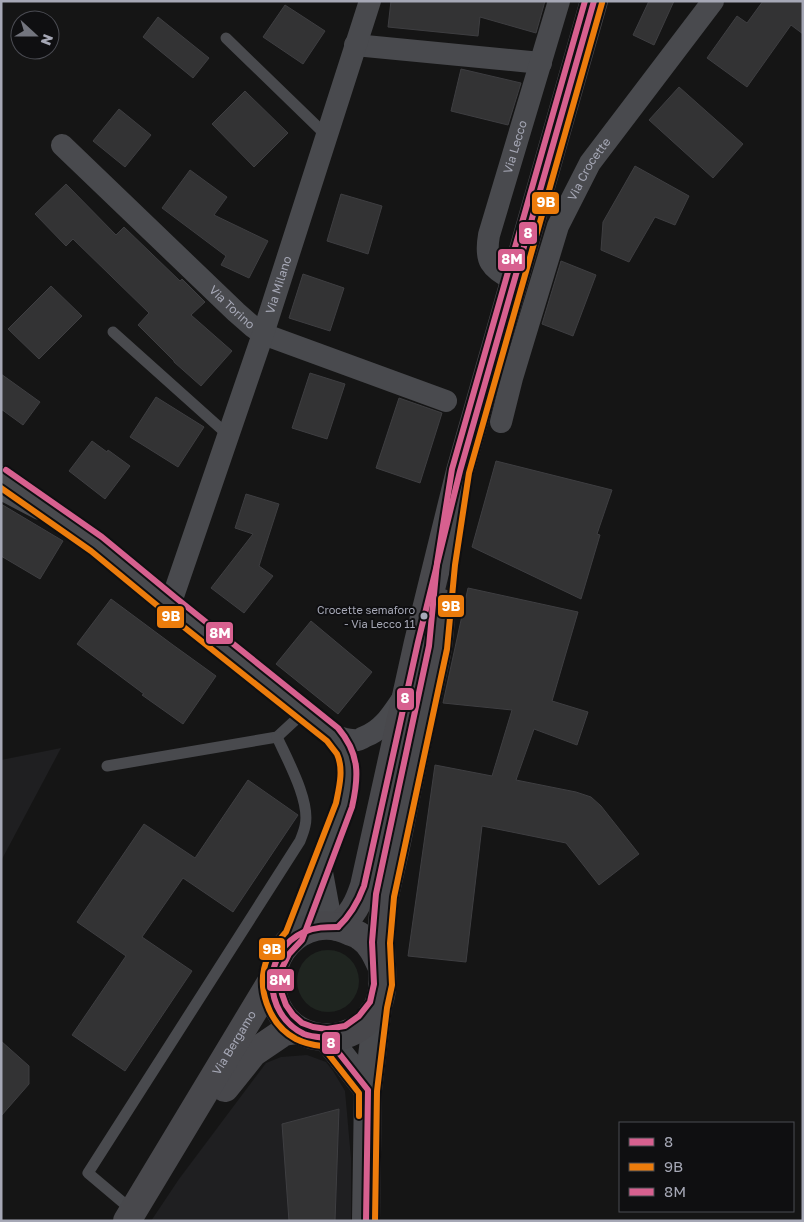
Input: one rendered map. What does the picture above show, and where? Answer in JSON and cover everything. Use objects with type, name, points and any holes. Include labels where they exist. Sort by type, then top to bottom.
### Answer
[{"type":"main road","points":[[335,926],[349,918],[356,907],[364,886],[407,692],[460,470],[594,1]]},
{"type":"main road","points":[[382,968],[374,951],[362,937],[335,926],[318,926],[294,937],[282,949],[274,965],[271,982],[273,996],[278,1009],[297,1030],[311,1036],[326,1038],[348,1034],[365,1023],[378,1006],[383,985],[381,944],[385,896],[438,647],[446,564],[460,470]]},
{"type":"main road","name":"Via Bergamo","points":[[130,1216],[271,982]]},
{"type":"main road","name":"Via Bergamo","points":[[150,1184],[252,1053],[284,1032],[297,1030]]},
{"type":"street","name":"Via Milano","points":[[170,605],[263,334],[370,1]]},
{"type":"street","name":"Via Lecco","points":[[514,281],[494,269],[489,260],[487,248],[489,235],[559,1]]},
{"type":"street","name":"Via Crocette","points":[[501,422],[558,226],[590,163],[713,1]]},
{"type":"street","points":[[355,46],[541,63]]},
{"type":"street","name":"Via Torino","points":[[62,145],[236,312],[263,334],[446,401]]},
{"type":"street","points":[[1,477],[96,544],[334,735],[347,759],[349,776],[344,805],[294,937]]},
{"type":"street","points":[[334,735],[358,740],[373,734],[389,719],[407,692]]},
{"type":"street","points":[[320,866],[335,926]]},
{"type":"street","points":[[366,1221],[368,1090],[378,1006]]},
{"type":"street","points":[[326,1038],[368,1090]]},
{"type":"lane","points":[[226,38],[326,135]]},
{"type":"lane","points":[[112,332],[228,435]]},
{"type":"lane","points":[[1,495],[96,544]]},
{"type":"lane","points":[[108,766],[278,737],[304,712]]},
{"type":"lane","points":[[130,1216],[88,1173],[300,841],[306,825],[305,805],[300,786],[278,737]]},
{"type":"shaded area","points":[[61,748],[1,861],[1,760]]},
{"type":"shaded area","points":[[328,950],[340,953],[350,959],[356,969],[359,981],[356,993],[350,1003],[340,1009],[328,1012],[316,1009],[306,1003],[300,993],[297,981],[300,969],[306,959],[316,953]]},
{"type":"shaded area","points":[[307,1055],[326,1062],[345,1091],[351,1158],[351,1221],[151,1221],[179,1179],[266,1063],[281,1057]]},
{"type":"building","points":[[391,1],[545,1],[536,33],[480,17],[478,36],[388,27]]},
{"type":"building","points":[[649,1],[674,1],[654,45],[633,35]]},
{"type":"building","points":[[763,1],[803,1],[803,34],[791,25],[747,87],[707,58],[737,16],[747,23]]},
{"type":"building","points":[[285,5],[325,31],[303,64],[263,37]]},
{"type":"building","points":[[158,17],[209,58],[193,78],[143,37]]},
{"type":"building","points":[[461,69],[521,83],[508,125],[451,111]]},
{"type":"building","points":[[679,87],[743,144],[713,178],[649,120]]},
{"type":"building","points":[[245,91],[288,133],[254,167],[212,124]]},
{"type":"building","points":[[119,109],[151,135],[125,167],[93,141]]},
{"type":"building","points":[[635,166],[689,196],[675,225],[655,217],[629,262],[601,250],[603,222]]},
{"type":"building","points":[[190,170],[227,197],[214,215],[268,241],[249,278],[221,265],[226,256],[162,208]]},
{"type":"building","points":[[66,184],[116,235],[124,227],[180,281],[182,279],[205,302],[191,315],[232,351],[201,386],[174,362],[138,325],[149,313],[73,239],[66,246],[35,214]]},
{"type":"building","points":[[341,194],[382,206],[368,254],[327,241]]},
{"type":"building","points":[[561,261],[596,275],[573,336],[542,324]]},
{"type":"building","points":[[303,274],[344,288],[330,331],[289,318]]},
{"type":"building","points":[[51,286],[82,316],[39,359],[8,329]]},
{"type":"building","points":[[310,373],[345,384],[327,439],[292,428]]},
{"type":"building","points":[[1,374],[40,402],[23,425],[1,409]]},
{"type":"building","points":[[156,397],[204,427],[178,467],[130,437]]},
{"type":"building","points":[[399,398],[442,413],[420,483],[376,468]]},
{"type":"building","points":[[92,441],[130,466],[105,499],[69,471]]},
{"type":"building","points":[[496,461],[612,490],[597,534],[600,535],[581,599],[472,547]]},
{"type":"building","points":[[246,494],[279,504],[259,566],[273,576],[244,613],[211,588],[253,534],[235,528]]},
{"type":"building","points":[[1,504],[63,541],[40,579],[1,556]]},
{"type":"building","points":[[468,588],[578,612],[552,701],[588,712],[577,745],[534,729],[516,780],[576,792],[591,797],[601,806],[639,854],[599,885],[566,843],[482,826],[466,962],[408,956],[435,765],[492,776],[512,710],[443,703]]},
{"type":"building","points":[[111,599],[216,676],[183,724],[142,695],[144,694],[77,644]]},
{"type":"building","points":[[311,621],[372,672],[338,714],[276,664]]},
{"type":"building","points":[[248,780],[298,815],[233,912],[183,878],[142,937],[192,971],[125,1071],[72,1035],[126,956],[77,922],[144,824],[195,858]]},
{"type":"building","points":[[1,1041],[29,1066],[29,1084],[1,1116]]},
{"type":"building","points":[[339,1109],[335,1221],[289,1221],[282,1124]]},
{"type":"transit line","name":"8M","points":[[6,470],[102,537],[338,728],[345,738],[354,756],[356,766],[356,785],[352,807],[302,940],[289,954],[282,968],[280,982],[286,1005],[302,1023],[327,1029],[345,1026],[359,1016],[370,1002],[374,984],[372,942],[376,894],[429,646],[437,563],[452,469],[585,1]]},
{"type":"transit line","name":"8","points":[[338,927],[354,908],[364,886],[418,642],[460,471],[594,1]]},
{"type":"transit line","name":"9B","points":[[375,1221],[377,1091],[387,1008],[392,985],[390,943],[394,897],[447,649],[455,565],[469,473],[602,3]]},
{"type":"transit line","name":"9B","points":[[1,488],[91,551],[327,741],[337,754],[341,772],[336,803],[286,932],[268,957],[264,968],[263,980],[267,1003],[271,1014],[278,1024],[296,1039],[322,1046],[359,1093],[359,1116]]},
{"type":"transit line","name":"8","points":[[338,927],[312,929],[290,941],[280,953],[274,967],[272,983],[274,998],[280,1012],[290,1025],[304,1034],[327,1038],[368,1090],[366,1221]]},
{"type":"place","name":"Crocette semaforo - Via Lecco 11","points":[[424,616]]}]
